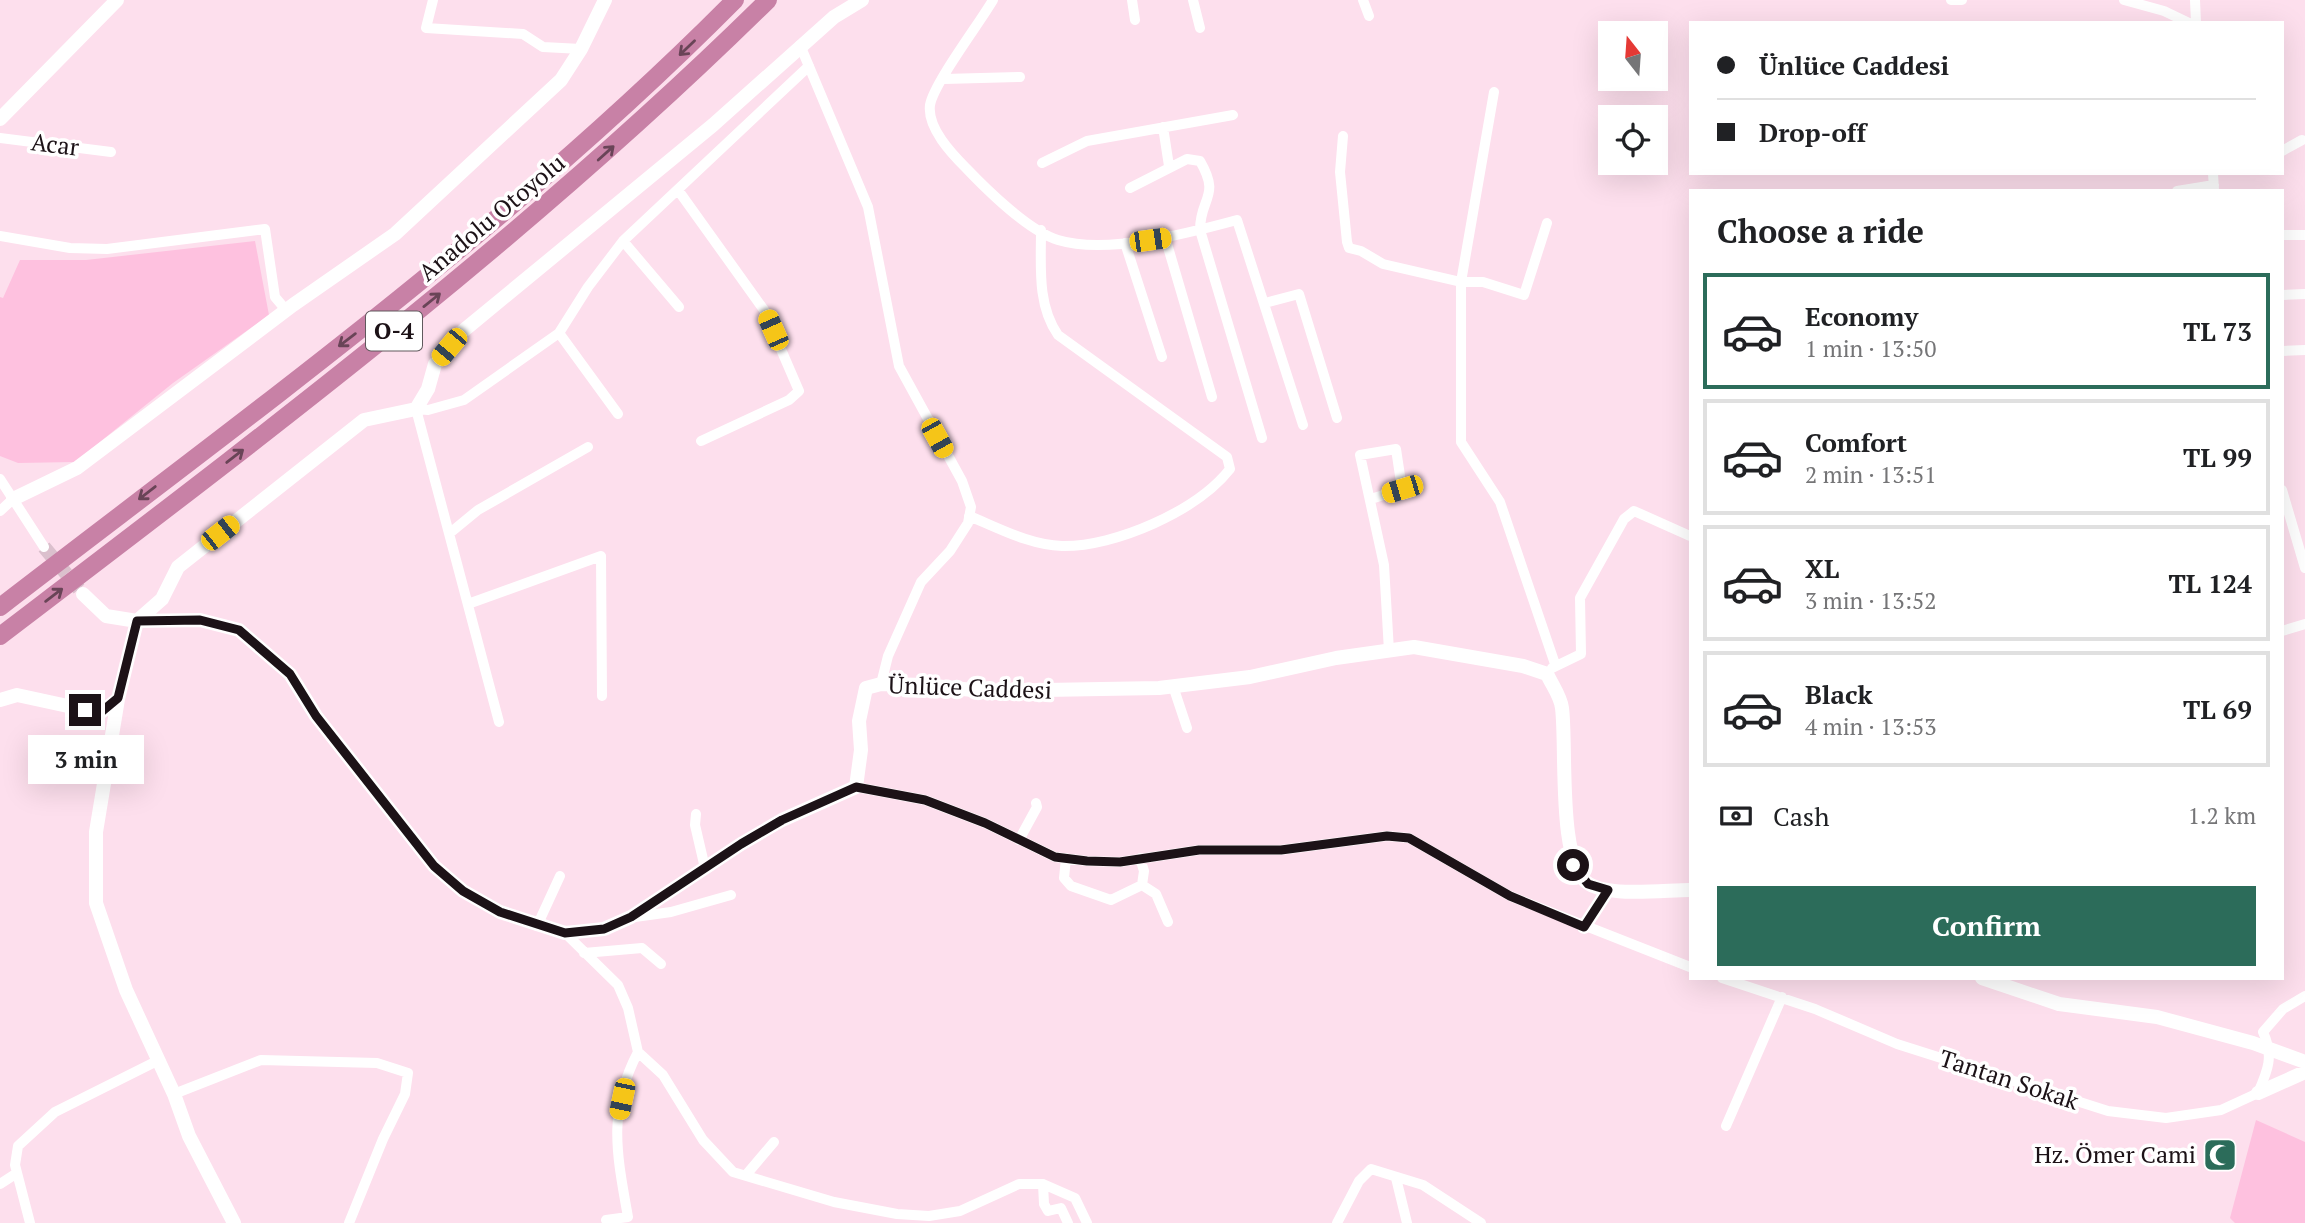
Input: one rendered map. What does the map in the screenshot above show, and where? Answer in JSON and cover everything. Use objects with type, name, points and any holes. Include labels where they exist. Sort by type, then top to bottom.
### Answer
[{"type":"highway","name":"Anadolu Otoyolu","points":[[0,607],[361,330],[464,246],[632,99],[736,0]]},
{"type":"highway","name":"Anadolu Otoyolu","points":[[0,636],[200,483],[479,262],[666,99],[768,0]]},
{"type":"street","points":[[0,119],[117,0]]},
{"type":"street","points":[[433,0],[426,28],[523,34],[543,47],[581,49]]},
{"type":"street","points":[[0,511],[13,499],[76,468],[286,310],[404,226],[561,80],[581,49],[605,0]]},
{"type":"street","points":[[499,722],[416,409],[428,389],[435,364],[463,331],[713,125],[800,45],[834,17],[862,0]]},
{"type":"street","points":[[993,0],[944,79],[930,107],[942,138],[974,177],[1056,240],[1072,243],[1125,243],[1200,230],[1237,220],[1303,425]]},
{"type":"street","points":[[1132,0],[1135,20]]},
{"type":"street","points":[[1193,0],[1200,29]]},
{"type":"street","points":[[1363,0],[1369,16]]},
{"type":"street","points":[[1951,0],[1962,0]]},
{"type":"street","points":[[2124,0],[2164,11],[2185,21]]},
{"type":"street","points":[[2196,0],[2196,21]]},
{"type":"street","points":[[800,45],[868,207],[900,366],[962,481],[971,507],[968,523],[950,551],[921,582],[888,656],[881,684]]},
{"type":"street","points":[[234,1223],[189,1136],[174,1094],[126,990],[96,902],[96,832],[118,698],[137,621],[162,600],[178,568],[364,420],[416,409],[428,410],[464,400],[559,333],[622,241],[809,66]]},
{"type":"street","points":[[944,79],[1020,77]]},
{"type":"street","points":[[1494,92],[1461,282],[1461,442],[1500,502],[1562,705],[1567,831],[1573,865],[1588,884],[1608,890],[1689,890]]},
{"type":"street","points":[[1042,163],[1087,141],[1233,115]]},
{"type":"street","points":[[1163,128],[1169,166]]},
{"type":"street","points":[[1343,136],[1341,202],[1349,248],[1361,251],[1383,264],[1461,282],[1483,282],[1524,295],[1547,223]]},
{"type":"street","name":"Acar","points":[[0,138],[111,152]]},
{"type":"street","points":[[2284,150],[2302,140]]},
{"type":"street","points":[[1130,188],[1187,159],[1200,161],[1210,180],[1210,195],[1200,217],[1200,230],[1262,438]]},
{"type":"street","points":[[678,190],[764,310],[799,391],[789,400],[701,441]]},
{"type":"street","points":[[0,236],[70,248],[107,249],[265,229],[275,296],[286,310]]},
{"type":"street","points":[[969,516],[1019,537],[1059,546],[1080,545],[1163,520],[1205,494],[1230,469],[1227,457],[1058,335],[1050,323],[1042,290],[1041,230]]},
{"type":"street","points":[[2284,235],[2305,235]]},
{"type":"street","points":[[1165,237],[1212,397]]},
{"type":"street","points":[[622,241],[679,307]]},
{"type":"street","points":[[1125,243],[1162,357]]},
{"type":"street","points":[[1265,303],[1299,294],[1337,418]]},
{"type":"street","points":[[2284,295],[2305,294]]},
{"type":"street","points":[[559,333],[618,414]]},
{"type":"street","points":[[2284,351],[2305,350]]},
{"type":"street","points":[[450,533],[478,510],[588,447]]},
{"type":"street","points":[[1371,499],[1402,489],[1395,449],[1360,455],[1384,565],[1389,651]]},
{"type":"street","points":[[0,478],[44,547]]},
{"type":"street","points":[[2284,497],[2305,568]]},
{"type":"street","points":[[1551,669],[1581,654],[1580,598],[1624,519],[1634,511],[1689,536]]},
{"type":"street","points":[[468,604],[601,556],[602,695]]},
{"type":"street","points":[[83,594],[106,616],[137,621],[200,620],[239,630],[290,674],[316,716],[434,866],[463,891],[500,912],[565,933],[604,929],[631,917],[782,820],[856,787],[925,800],[1055,857],[1120,862],[1199,850],[1281,850],[1387,836],[1409,838],[1510,896],[1689,967]]},
{"type":"street","points":[[2284,630],[2305,624]]},
{"type":"street","name":"Ünlüce Caddesi","points":[[856,787],[862,750],[859,721],[862,702],[866,688],[881,684],[982,691],[1088,691],[1173,686],[1250,677],[1414,647],[1551,669]]},
{"type":"street","points":[[1173,686],[1187,728]]},
{"type":"street","points":[[0,700],[17,695],[100,713],[118,698]]},
{"type":"street","points":[[1019,840],[1031,821],[1037,807],[1035,803]]},
{"type":"street","points":[[696,814],[695,825],[705,868]]},
{"type":"street","points":[[1066,858],[1064,878],[1071,886],[1111,900],[1142,885]]},
{"type":"street","points":[[1140,858],[1144,871],[1142,885]]},
{"type":"street","points":[[537,926],[559,876]]},
{"type":"street","points":[[1142,885],[1156,894],[1168,922]]},
{"type":"street","points":[[1584,927],[1608,890]]},
{"type":"street","points":[[631,917],[671,912],[731,895]]},
{"type":"street","points":[[565,933],[618,985],[628,1008],[638,1052],[663,1075],[703,1140],[733,1172],[834,1202],[929,1216],[960,1211],[1019,1184],[1044,1184],[1075,1199],[1087,1223]]},
{"type":"street","points":[[584,953],[642,948],[661,964]]},
{"type":"street","name":"Tantan Sokak","points":[[1728,980],[1782,997],[1897,1044],[2108,1111],[2166,1118],[2221,1110],[2258,1093]]},
{"type":"street","points":[[1988,980],[2059,1004],[2157,1017],[2305,1062]]},
{"type":"street","points":[[2258,1093],[2269,1069],[2271,1050],[2263,1032],[2283,1009],[2305,996]]},
{"type":"street","points":[[1726,1126],[1782,997]]},
{"type":"street","points":[[606,1220],[628,1217],[615,1135],[627,1074],[638,1052]]},
{"type":"street","points":[[30,1223],[17,1173],[18,1146],[55,1112],[159,1060]]},
{"type":"street","points":[[174,1094],[261,1060],[377,1063],[408,1073],[405,1094],[383,1139],[349,1223]]},
{"type":"street","points":[[2258,1093],[2305,1072]]},
{"type":"street","points":[[746,1175],[774,1143]]},
{"type":"street","points":[[1337,1223],[1359,1181],[1371,1170],[1423,1185],[1480,1223]]},
{"type":"street","points":[[0,1184],[17,1173]]},
{"type":"street","points":[[1396,1178],[1406,1223]]},
{"type":"street","points":[[1044,1184],[1044,1204],[1048,1212],[1061,1208],[1068,1223]]},
{"type":"shaded area","points":[[255,241],[269,315],[173,383],[75,462],[18,463],[0,456],[0,297],[3,298],[20,260],[86,260]]},
{"type":"shaded area","points":[[2256,1120],[2305,1142],[2305,1223],[2235,1223],[2230,1218]]},
{"type":"tunnel","points":[[44,547],[79,589]]},
{"type":"place","name":"Hz. Ömer Cami","points":[[2220,1155]]},
{"type":"route","points":[[85,710],[100,713],[118,698],[137,621],[200,620],[239,630],[290,674],[316,716],[434,866],[463,891],[500,912],[529,924],[565,933],[604,929],[631,917],[782,820],[856,787],[925,800],[985,823],[1055,857],[1087,861],[1120,862],[1199,850],[1281,850],[1387,836],[1409,838],[1428,846],[1452,864],[1510,896],[1584,927],[1608,890],[1588,884],[1573,865]]}]
